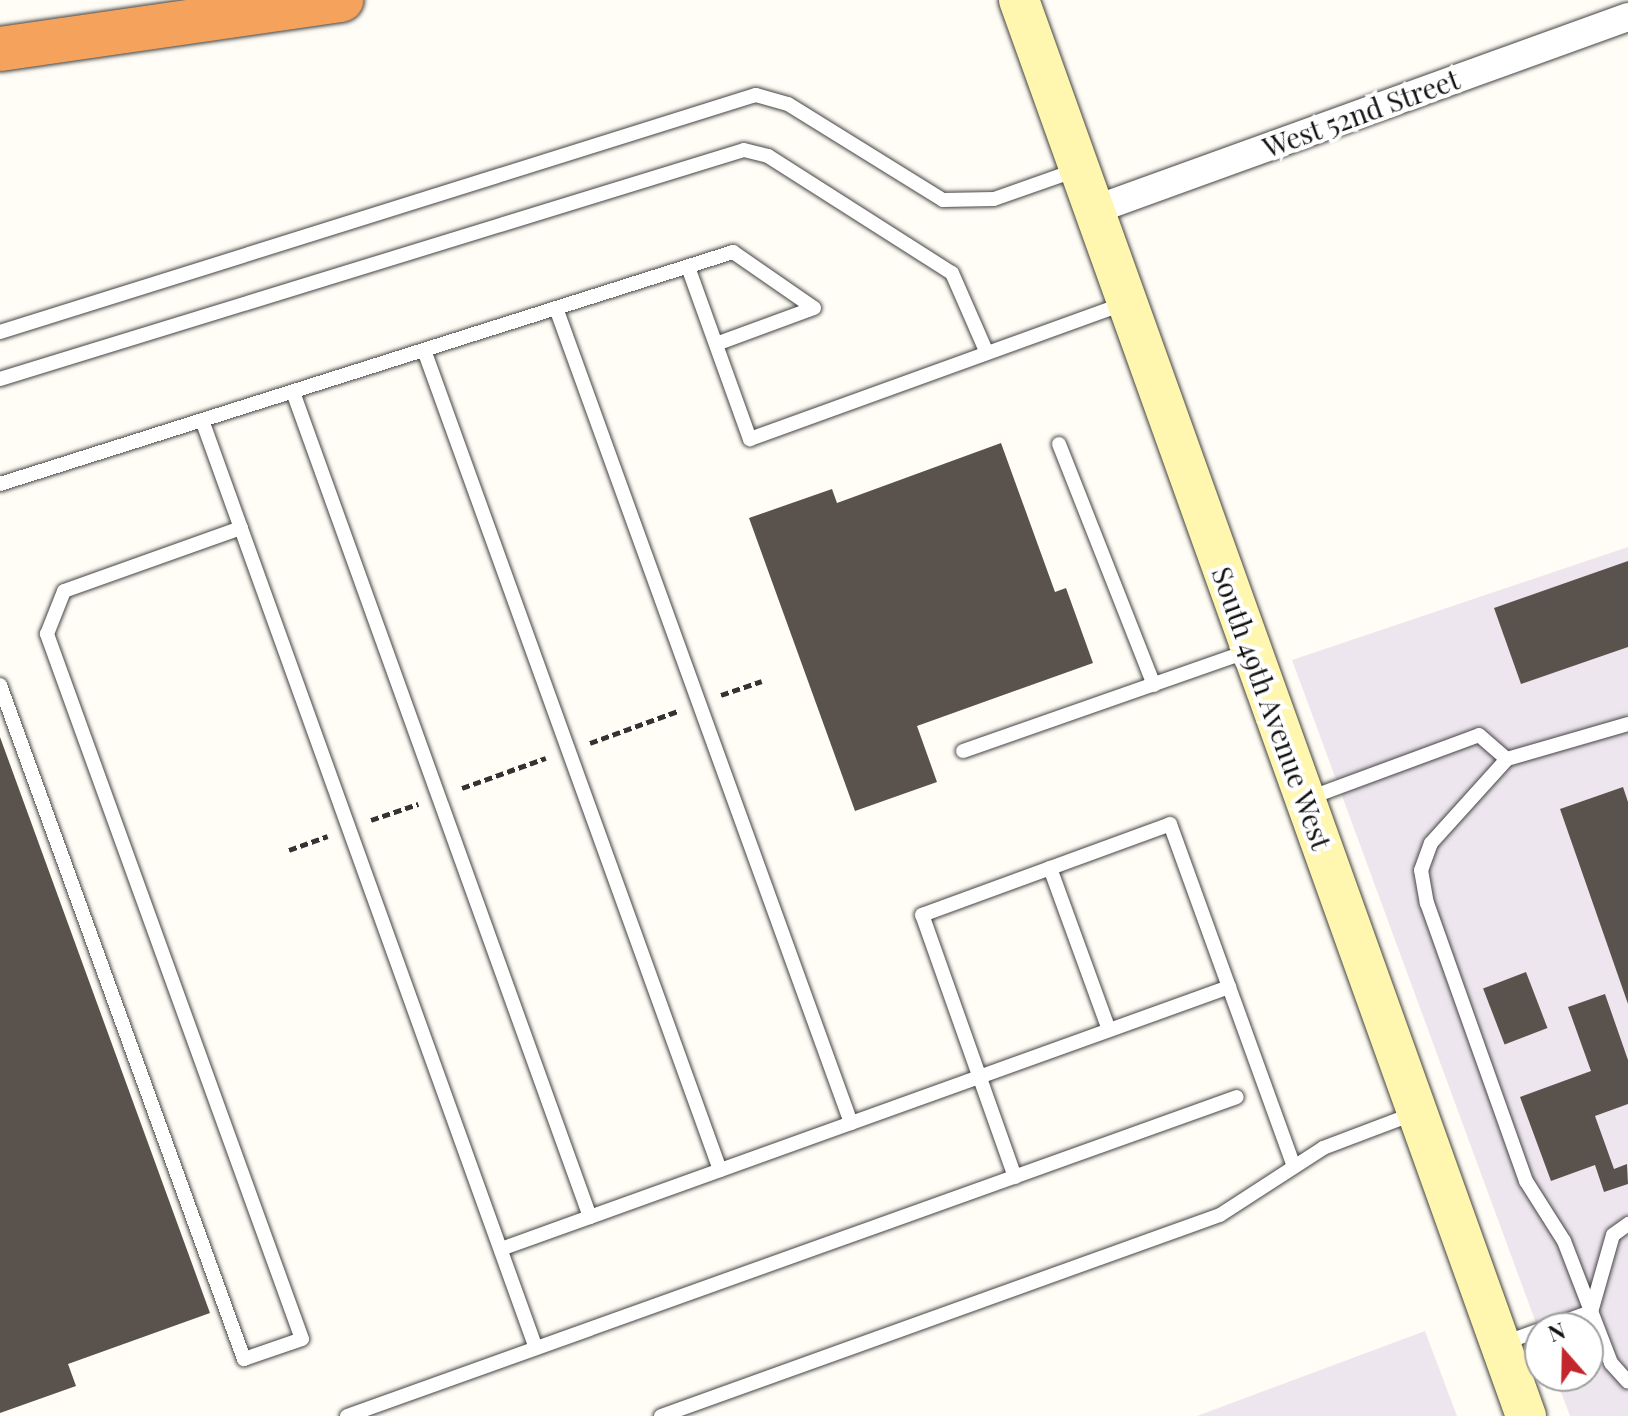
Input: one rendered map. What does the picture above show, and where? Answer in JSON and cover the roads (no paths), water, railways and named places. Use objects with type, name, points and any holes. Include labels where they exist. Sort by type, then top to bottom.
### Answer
[{"type":"highway","points":[[0,49],[341,0]]},
{"type":"street","name":"South 49th Avenue West","points":[[1019,0],[1526,1416]]},
{"type":"street","name":"West 52nd Street","points":[[1094,210],[1628,17]]},
{"type":"lane","points":[[0,332],[756,95],[788,104],[943,200],[994,199],[1079,169]]},
{"type":"lane","points":[[0,379],[744,150],[768,156],[952,273],[987,353]]},
{"type":"lane","points":[[0,484],[733,252],[814,308],[716,344]]},
{"type":"lane","points":[[688,267],[750,439],[1127,302]]},
{"type":"lane","points":[[556,308],[851,1123]]},
{"type":"lane","points":[[424,350],[720,1170]]},
{"type":"lane","points":[[293,392],[590,1217]]},
{"type":"lane","points":[[202,420],[536,1348]]},
{"type":"lane","points":[[1059,444],[1154,685]]},
{"type":"lane","points":[[0,685],[244,1359],[302,1339],[47,634],[64,591],[241,528]]},
{"type":"lane","points":[[963,751],[1251,650]]},
{"type":"lane","points":[[1591,1312],[1564,1241],[1526,1181],[1421,870],[1431,843],[1507,759],[1628,724]]},
{"type":"lane","points":[[1305,800],[1479,735],[1507,759]]},
{"type":"lane","points":[[1015,1177],[922,915],[1170,824],[1294,1166]]},
{"type":"lane","points":[[1050,868],[1109,1030]]},
{"type":"lane","points":[[501,1249],[1229,987]]},
{"type":"lane","points":[[347,1416],[1237,1097]]},
{"type":"lane","points":[[661,1416],[1220,1215],[1323,1148],[1418,1113]]},
{"type":"lane","points":[[1591,1312],[1613,1235],[1628,1224]]},
{"type":"lane","points":[[1500,1344],[1524,1336]]},
{"type":"lane","points":[[1604,1345],[1611,1363],[1628,1382]]}]
